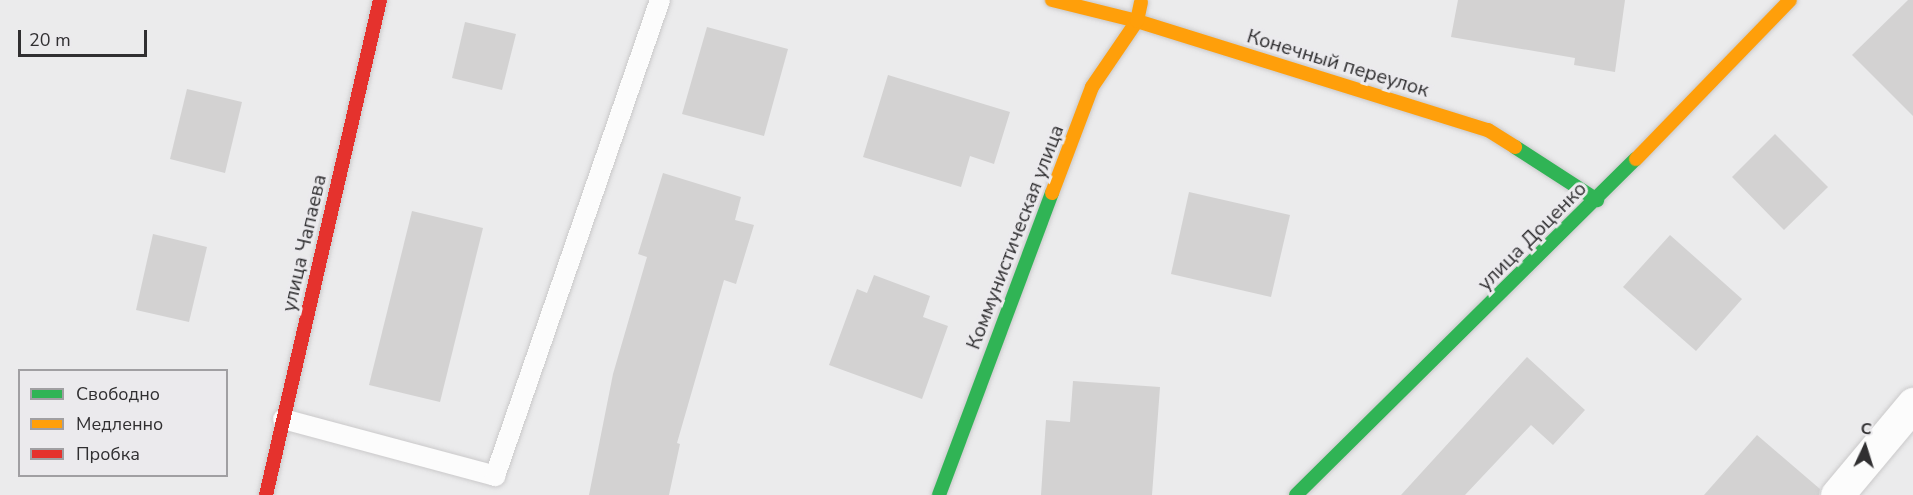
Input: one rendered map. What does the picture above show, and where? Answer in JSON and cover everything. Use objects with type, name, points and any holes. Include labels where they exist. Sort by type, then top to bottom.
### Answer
[{"type":"street","name":"улица Чапаева","points":[[266,495],[380,0]]},
{"type":"street","name":"Конечный переулок","points":[[1052,0],[1137,21],[1488,130],[1596,200]]},
{"type":"street","name":"Коммунистическая улица","points":[[939,495],[1092,87],[1137,21],[1142,0]]},
{"type":"street","name":"улица Доценко","points":[[1296,495],[1596,200],[1790,0]]},
{"type":"street","points":[[1837,495],[1913,404]]},
{"type":"lane","points":[[283,419],[495,476],[660,0]]},
{"type":"building","points":[[1458,0],[1625,0],[1615,72],[1574,65],[1575,58],[1451,37]]},
{"type":"building","points":[[1908,0],[1913,0],[1913,116],[1852,55]]},
{"type":"building","points":[[465,22],[516,34],[502,90],[452,78]]},
{"type":"building","points":[[707,27],[788,49],[764,136],[682,114]]},
{"type":"building","points":[[888,75],[1010,112],[994,164],[970,156],[961,187],[863,157]]},
{"type":"building","points":[[187,89],[242,102],[225,173],[170,159]]},
{"type":"building","points":[[1775,134],[1828,187],[1784,230],[1732,177]]},
{"type":"building","points":[[663,173],[741,197],[735,220],[754,225],[736,284],[724,280],[677,443],[680,444],[669,495],[589,495],[613,374],[647,257],[638,254]]},
{"type":"building","points":[[1189,192],[1290,215],[1271,297],[1171,274]]},
{"type":"building","points":[[412,211],[483,228],[440,402],[369,385]]},
{"type":"building","points":[[153,234],[207,247],[189,322],[136,310]]},
{"type":"building","points":[[1670,235],[1742,299],[1696,351],[1623,287]]},
{"type":"building","points":[[874,275],[930,296],[923,317],[948,326],[922,399],[829,365],[857,289],[867,293]]},
{"type":"building","points":[[1527,357],[1585,410],[1553,445],[1531,425],[1465,495],[1401,495]]},
{"type":"building","points":[[1073,381],[1160,387],[1152,495],[1041,495],[1046,420],[1070,422]]},
{"type":"building","points":[[1757,435],[1820,489],[1819,495],[1704,495]]},
{"type":"traffic: fast","points":[[1515,147],[1597,200]]},
{"type":"traffic: fast","points":[[1296,495],[1636,159]]},
{"type":"traffic: fast","points":[[939,495],[1052,193]]},
{"type":"traffic: slow","points":[[1052,0],[1137,21],[1488,130],[1515,147]]},
{"type":"traffic: slow","points":[[1636,159],[1790,0]]},
{"type":"traffic: slow","points":[[1052,193],[1092,87],[1137,21],[1141,2]]},
{"type":"traffic: jam","points":[[266,495],[380,0]]}]
